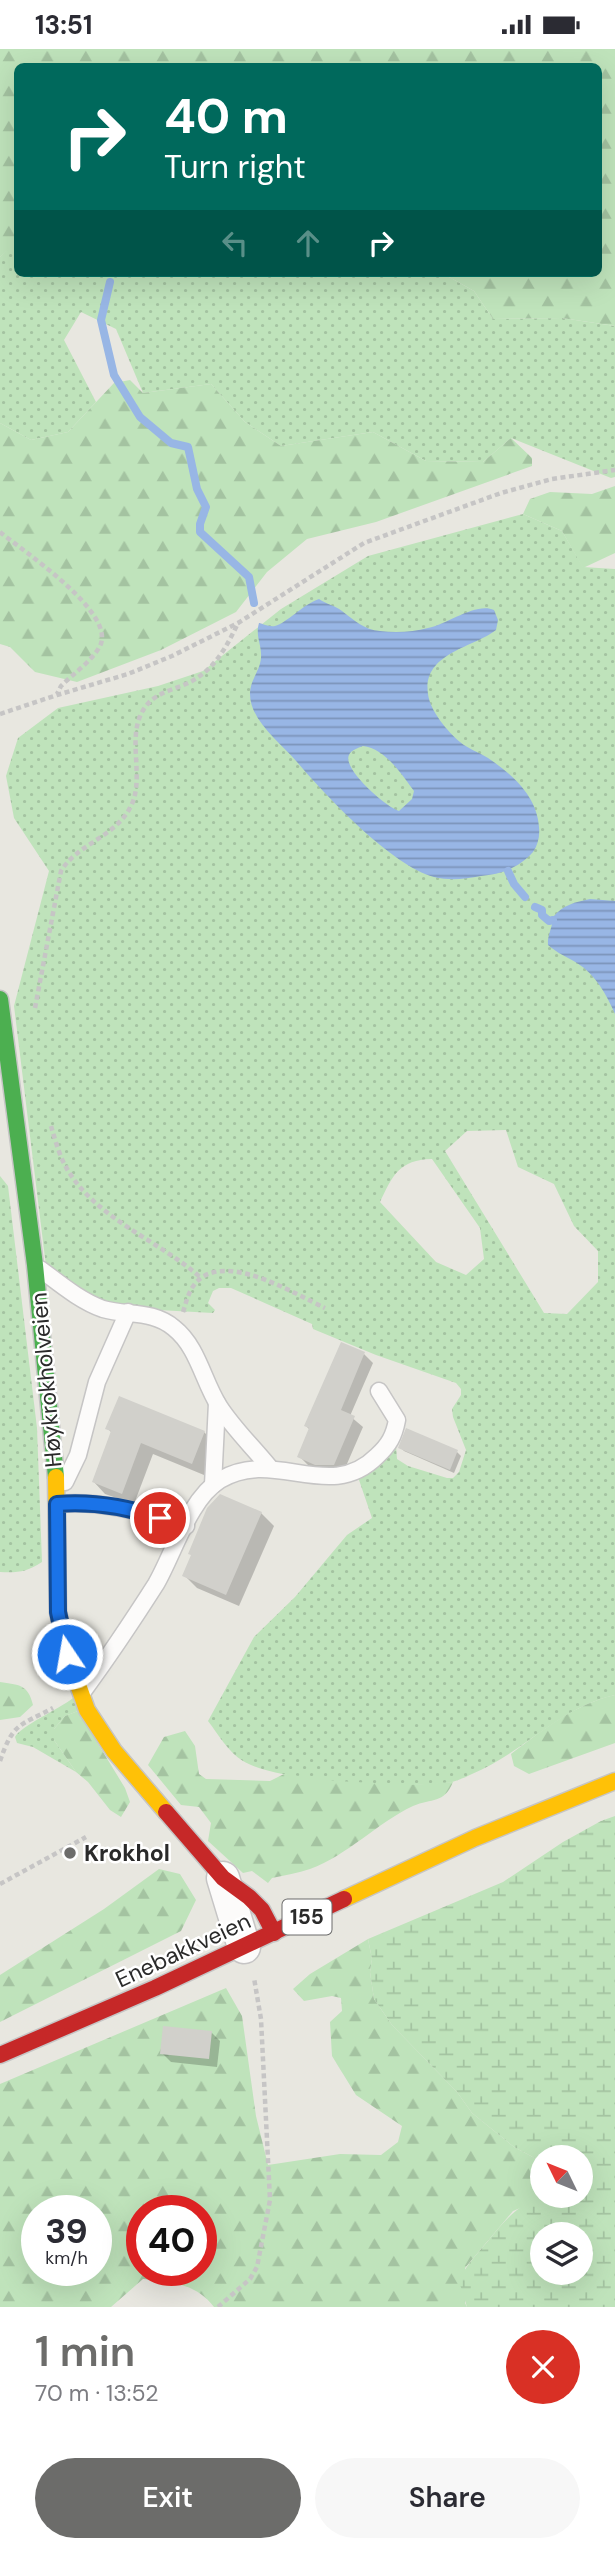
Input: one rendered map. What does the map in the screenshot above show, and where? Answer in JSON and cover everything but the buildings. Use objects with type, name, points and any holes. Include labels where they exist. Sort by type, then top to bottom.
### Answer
[{"type":"street","name":"Høykrokholveien","points":[[0,999],[35,1265],[57,1498],[58,1612],[67,1654],[79,1691],[99,1730],[125,1766],[223,1878],[255,1903],[274,1933]]},
{"type":"street","name":"Enebakkveien","points":[[0,2055],[121,2004],[438,1853],[615,1781]]},
{"type":"street","name":"Høykrokholveien","points":[[223,1878],[244,1947]]},
{"type":"lane","points":[[35,1265],[69,1290],[103,1309],[153,1316],[176,1329],[194,1355],[217,1403],[229,1421],[270,1468]]},
{"type":"lane","points":[[128,1312],[97,1382],[78,1455],[57,1498],[135,1510],[186,1526]]},
{"type":"lane","points":[[79,1691],[156,1583],[201,1497],[213,1485],[240,1472],[257,1468],[328,1478],[354,1472],[370,1463],[391,1442],[396,1428],[397,1420],[380,1391]]},
{"type":"lane","points":[[213,1485],[217,1403]]},
{"type":"path","points":[[0,714],[128,674],[172,656],[238,623],[364,543],[501,493],[552,479],[615,470]]},
{"type":"path","points":[[0,532],[73,591],[92,610],[101,626],[103,634],[99,647],[61,686],[57,695]]},
{"type":"path","points":[[34,1015],[61,871],[69,860],[116,827],[131,806],[135,787],[138,722],[144,708],[158,696],[197,679],[224,650],[238,623]]},
{"type":"path","points":[[50,1121],[65,1165],[87,1193],[107,1212],[201,1278]]},
{"type":"path","points":[[176,1329],[190,1291],[201,1278],[221,1271],[249,1275],[325,1308]]},
{"type":"path","points":[[0,1762],[7,1741],[16,1727],[79,1691]]},
{"type":"path","points":[[0,1884],[86,1837]]},
{"type":"path","points":[[218,2307],[244,2285],[257,2267],[270,2200],[260,2004],[244,1947]]},
{"type":"green space","points":[[0,49],[615,49],[615,326],[562,318],[493,319],[474,291],[449,277],[602,277],[602,63],[14,63],[14,244],[0,257]]},
{"type":"green space","points":[[14,242],[14,277],[449,277],[474,291],[493,319],[562,318],[615,326],[615,477],[611,478],[511,438],[483,462],[426,461],[373,432],[281,446],[245,422],[211,384],[143,393],[116,329],[81,312],[64,340],[96,402],[68,432],[31,440],[0,423],[0,257]]},
{"type":"green space","points":[[130,380],[143,393],[211,384],[245,422],[281,446],[373,432],[426,461],[483,462],[511,438],[532,458],[532,466],[376,522],[307,539],[267,572],[236,612],[161,650],[77,682],[35,672],[10,647],[0,644],[0,423],[31,440],[68,432],[114,383]]},
{"type":"green space","points":[[615,486],[615,553],[583,568],[562,531],[523,514],[530,499],[550,492],[592,494]]},
{"type":"green space","points":[[523,514],[562,531],[583,567],[615,569],[615,1695],[577,1709],[491,1765],[455,1781],[433,1784],[345,1782],[260,1768],[243,1761],[233,1753],[208,1721],[254,1637],[295,1597],[347,1535],[372,1518],[358,1477],[396,1446],[397,1459],[408,1466],[447,1478],[453,1478],[459,1472],[466,1450],[452,1409],[461,1395],[461,1389],[456,1383],[313,1329],[312,1324],[231,1288],[213,1291],[208,1303],[215,1310],[213,1313],[122,1308],[94,1298],[46,1266],[14,1006],[49,871],[14,818],[6,776],[18,738],[58,708],[158,686],[203,671],[281,609],[368,556]],"holes":[[[506,1130],[518,1167],[554,1184],[574,1226],[598,1251],[598,1282],[567,1314],[544,1313],[445,1151],[467,1131]],[[432,1159],[480,1228],[484,1259],[466,1275],[436,1262],[380,1202],[393,1177],[404,1166]]]},
{"type":"green space","points":[[0,1176],[8,1186],[37,1428],[42,1562],[27,1570],[12,1572],[0,1572]]},
{"type":"green space","points":[[0,1682],[17,1685],[28,1693],[33,1705],[20,1717],[0,1720]]},
{"type":"green space","points":[[615,1695],[615,1743],[529,1774],[514,1766],[511,1754],[548,1727],[573,1711]]},
{"type":"green space","points":[[73,1698],[78,1711],[65,1716],[54,1729],[54,1740],[76,1772],[33,1747],[17,1743],[15,1737]]},
{"type":"green space","points":[[78,1711],[125,1788],[130,1802],[121,1817],[110,1810],[88,1782],[76,1772],[54,1740],[54,1729],[65,1716]]},
{"type":"green space","points":[[185,1731],[195,1746],[199,1774],[206,1779],[270,1781],[284,1774],[337,1781],[410,1785],[453,1782],[446,1794],[400,1813],[324,1863],[272,1878],[268,1883],[252,1871],[243,1873],[208,1841],[211,1823],[199,1807],[181,1805],[148,1765],[164,1737]]},
{"type":"green space","points":[[615,1816],[615,2307],[467,2307],[459,2281],[472,2260],[518,2209],[530,2202],[530,2209],[593,2209],[593,2145],[530,2145],[530,2156],[514,2147],[472,2113],[457,2092],[392,2025],[374,1999],[368,1939],[503,1882],[563,1842]]},
{"type":"green space","points":[[159,1869],[180,1874],[196,1900],[181,1931],[0,2022],[0,1975],[104,1909]]},
{"type":"green space","points":[[368,1939],[374,1999],[392,2025],[457,2092],[472,2113],[514,2147],[530,2156],[530,2204],[513,2211],[465,2268],[467,2307],[214,2307],[200,2293],[184,2286],[217,2286],[217,2195],[126,2195],[126,2286],[135,2286],[111,2307],[0,2307],[0,2084],[226,1988],[242,2016],[256,2116],[268,2165],[340,2154],[381,2155],[398,2142],[402,2126],[356,2095],[332,2056],[330,2022],[342,2011],[341,1998],[332,1996],[304,2001],[293,1989],[310,1974]]},
{"type":"water","points":[[319,599],[340,609],[369,629],[392,632],[436,626],[479,609],[494,610],[498,620],[496,630],[441,660],[428,680],[428,694],[436,714],[450,733],[506,771],[522,787],[534,805],[539,830],[538,840],[528,858],[503,872],[463,879],[434,877],[417,870],[380,845],[361,828],[268,731],[255,713],[250,694],[261,658],[259,623],[275,626]],"holes":[[[363,746],[386,757],[414,791],[412,799],[399,811],[376,795],[352,769],[350,753]]]},
{"type":"water","points":[[590,899],[615,901],[615,1014],[590,973],[548,945],[553,917],[570,905]]},
{"type":"waterway","points":[[110,282],[101,320],[114,375],[140,417],[171,443],[188,447],[197,489],[206,507],[200,532],[249,577],[254,603]]},
{"type":"waterway","points":[[508,871],[525,897]]},
{"type":"waterway","points":[[535,907],[542,910],[542,915],[549,921],[553,920]]},
{"type":"traffic: fast","points":[[0,999],[35,1265],[56,1477]]},
{"type":"traffic: slow","points":[[56,1477],[58,1612],[67,1654],[87,1710],[114,1751],[166,1812]]},
{"type":"traffic: slow","points":[[344,1899],[475,1838],[615,1781]]},
{"type":"traffic: jam","points":[[166,1812],[223,1878],[262,1910],[274,1933]]},
{"type":"traffic: jam","points":[[0,2055],[155,1988],[344,1899]]},
{"type":"place","name":"Krokhol","points":[[70,1853]]},
{"type":"route","points":[[67,1654],[58,1612],[57,1504],[79,1502],[104,1505],[135,1510],[160,1518]]}]
